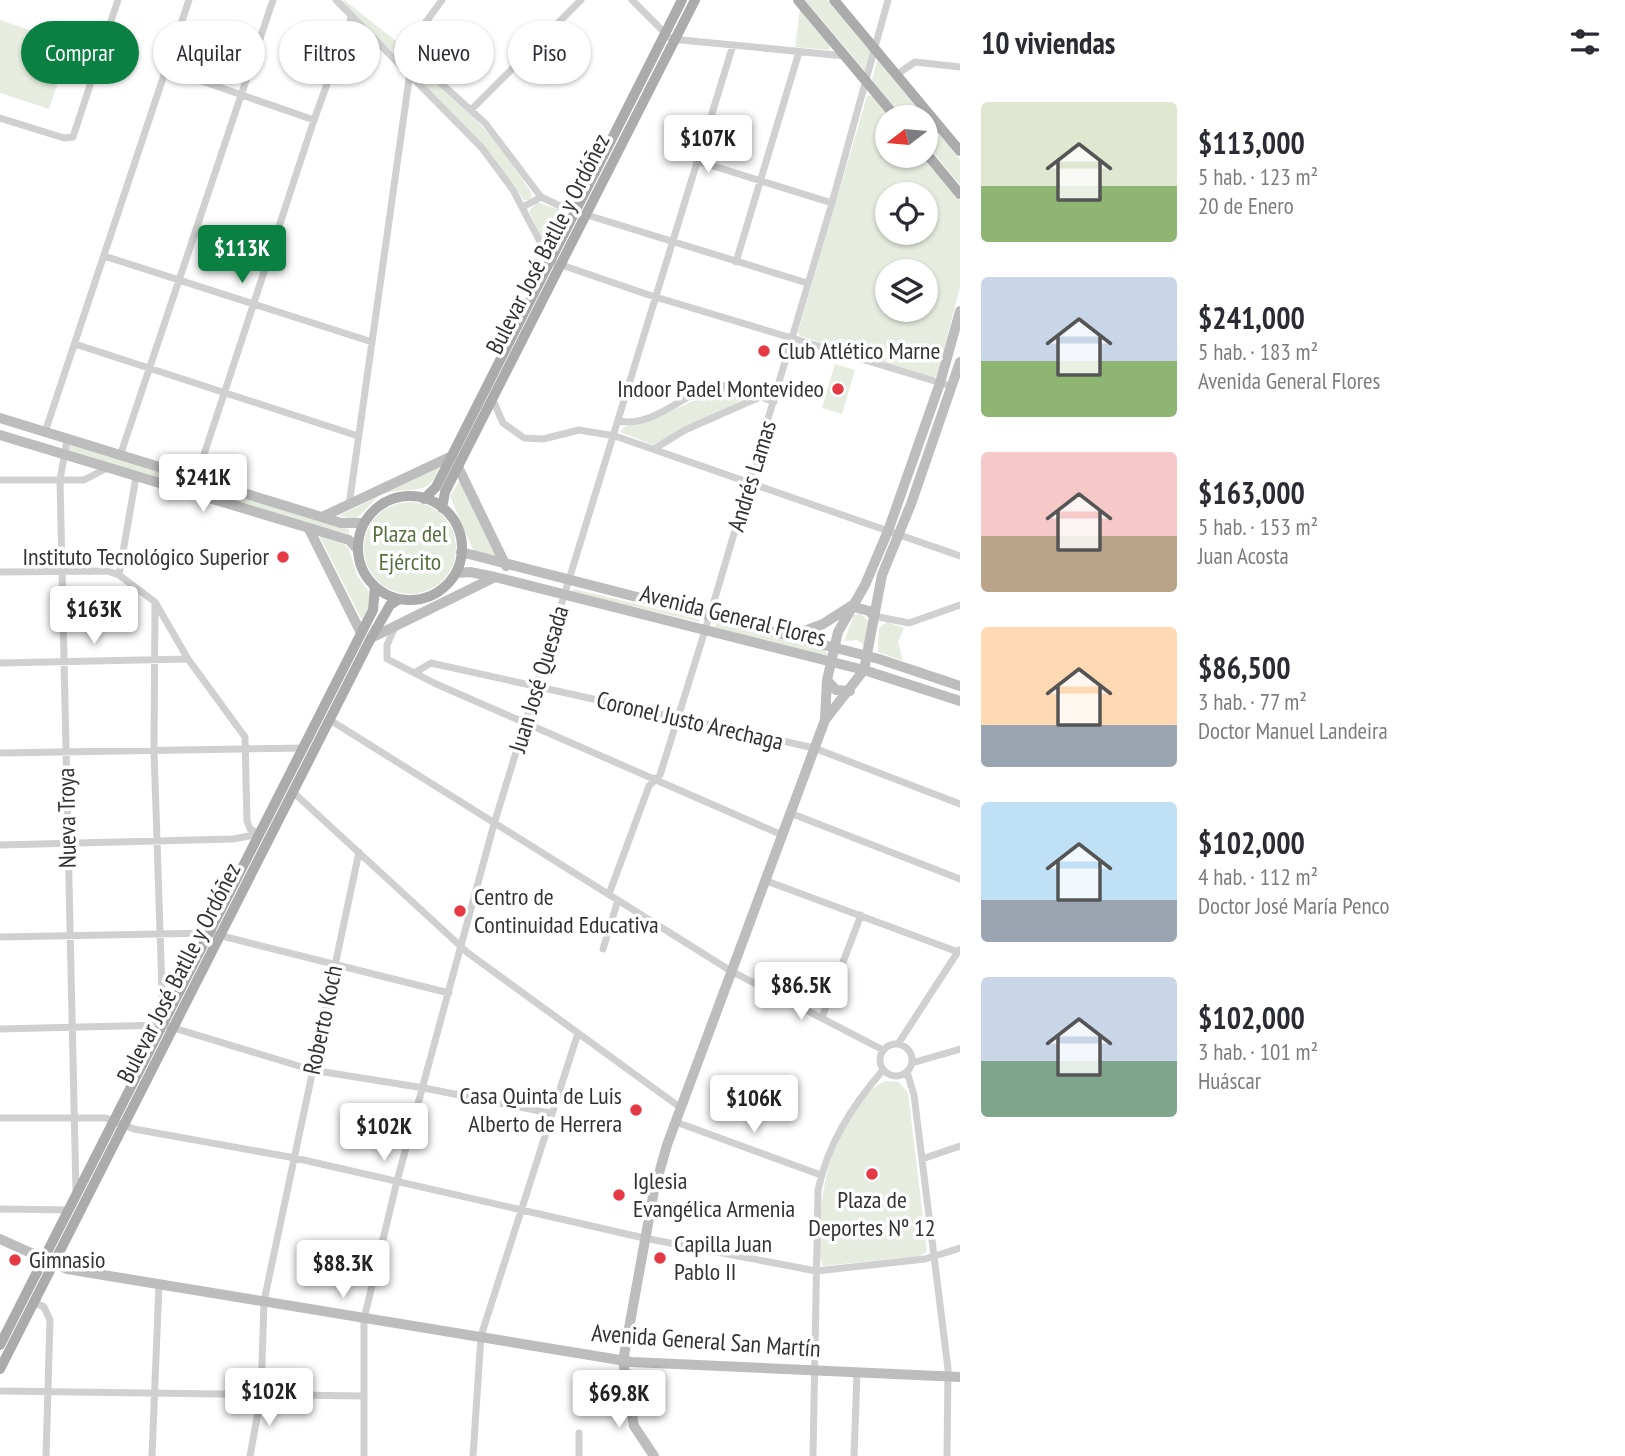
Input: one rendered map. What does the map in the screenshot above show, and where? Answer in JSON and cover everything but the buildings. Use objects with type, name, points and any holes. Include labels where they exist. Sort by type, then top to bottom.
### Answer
[{"type":"main road","name":"Bulevar José Batlle y Ordóñez","points":[[442,508],[445,492],[587,215],[671,35],[682,0]]},
{"type":"main road","name":"Bulevar José Batlle y Ordóñez","points":[[424,499],[436,487],[578,205],[671,35],[695,0]]},
{"type":"main road","points":[[797,0],[886,105]]},
{"type":"main road","points":[[834,0],[960,151]]},
{"type":"main road","points":[[938,167],[960,194]]},
{"type":"main road","points":[[654,1456],[634,1426],[623,1361],[644,1238],[660,1167],[825,720],[827,680],[838,632],[865,585],[888,531],[940,383],[960,311]]},
{"type":"main road","points":[[825,720],[864,670],[882,575],[899,535],[960,362]]},
{"type":"main road","points":[[0,418],[344,524],[364,523]]},
{"type":"main road","points":[[0,435],[349,540],[358,550]]},
{"type":"main road","points":[[322,517],[452,456]]},
{"type":"main road","points":[[458,467],[506,566]]},
{"type":"main road","points":[[394,499],[424,499],[442,508],[459,531],[461,552],[456,573],[435,594],[414,600],[399,599],[375,587],[363,570],[358,550],[364,523],[374,511],[394,499]]},
{"type":"main road","points":[[309,529],[366,635],[396,627],[495,577]]},
{"type":"main road","name":"Avenida General Flores","points":[[461,552],[506,566],[868,656],[960,686]]},
{"type":"main road","name":"Avenida General Flores","points":[[456,573],[470,572],[495,577],[864,670],[960,701]]},
{"type":"main road","name":"Bulevar José Batlle y Ordóñez","points":[[0,1345],[5,1323],[50,1263],[215,934],[293,792],[309,748],[330,720],[366,635],[376,602],[375,587]]},
{"type":"main road","name":"Bulevar José Batlle y Ordóñez","points":[[215,934],[259,834],[309,748],[366,635],[390,605],[399,599]]},
{"type":"main road","points":[[787,636],[822,624],[851,606],[869,611],[874,616]]},
{"type":"main road","points":[[827,680],[836,690],[850,691]]},
{"type":"main road","name":"Bulevar José Batlle y Ordóñez","points":[[0,1369],[36,1303],[70,1210],[120,1123]]},
{"type":"main road","name":"Avenida General San Martín","points":[[0,1239],[50,1263],[159,1284],[623,1361],[960,1377]]},
{"type":"street","points":[[0,118],[64,138],[73,136],[118,0]]},
{"type":"street","points":[[183,21],[190,0]]},
{"type":"street","points":[[120,456],[273,0]]},
{"type":"street","points":[[335,0],[394,60]]},
{"type":"street","points":[[427,21],[442,0]]},
{"type":"street","points":[[471,110],[581,0]]},
{"type":"street","points":[[632,0],[671,35],[733,45],[845,56]]},
{"type":"street","name":"Andrés Lamas","points":[[609,894],[649,786],[660,775],[678,718],[774,402],[888,0]]},
{"type":"street","points":[[196,480],[314,120],[351,18]]},
{"type":"street","name":"Juan José Quesada","points":[[364,1456],[364,1319],[397,1181],[494,824],[658,297],[733,45]]},
{"type":"street","points":[[736,262],[799,52]]},
{"type":"street","points":[[896,75],[915,62],[960,67]]},
{"type":"street","points":[[45,432],[162,84]]},
{"type":"street","points":[[213,84],[314,120]]},
{"type":"street","points":[[349,505],[409,84]]},
{"type":"street","points":[[418,84],[482,148],[523,208],[550,261],[658,297],[951,386]]},
{"type":"street","points":[[442,84],[471,110],[501,143],[541,197],[560,206],[578,205]]},
{"type":"street","points":[[698,161],[832,203]]},
{"type":"street","points":[[523,208],[541,197]]},
{"type":"street","points":[[587,215],[807,283]]},
{"type":"street","points":[[104,256],[372,342]]},
{"type":"street","points":[[75,344],[358,436]]},
{"type":"street","points":[[619,421],[632,422],[646,418],[716,386],[728,386],[774,402]]},
{"type":"street","points":[[653,449],[685,430],[760,397]]},
{"type":"street","points":[[493,400],[503,423],[524,438],[543,439],[579,430],[615,436],[960,555]]},
{"type":"street","name":"Nueva Troya","points":[[67,440],[60,480],[64,570],[72,1117],[76,1198]]},
{"type":"street","points":[[0,480],[84,480],[107,468]]},
{"type":"street","points":[[119,575],[136,477]]},
{"type":"street","points":[[0,572],[100,570],[119,575],[155,602],[188,659],[245,737],[247,821],[250,829],[259,834]]},
{"type":"street","points":[[155,602],[154,750],[160,932],[169,1026]]},
{"type":"street","points":[[874,616],[909,623],[960,605]]},
{"type":"street","points":[[396,627],[387,645],[387,659],[434,683],[782,835]]},
{"type":"street","points":[[0,663],[188,659]]},
{"type":"street","name":"Coronel Justo Arechaga","points":[[416,672],[431,663],[814,748],[960,804]]},
{"type":"street","points":[[330,720],[731,971],[883,1050]]},
{"type":"street","points":[[0,753],[309,748]]},
{"type":"street","points":[[293,792],[461,947],[681,1108]]},
{"type":"street","points":[[790,813],[960,878]]},
{"type":"street","points":[[0,845],[242,838],[259,834]]},
{"type":"street","name":"Roberto Koch","points":[[250,1456],[261,1396],[264,1301],[359,852]]},
{"type":"street","points":[[764,880],[959,951],[898,1044],[883,1050],[879,1062],[883,1070],[896,1076],[907,1072],[912,1063],[910,1052],[898,1044]]},
{"type":"street","points":[[603,949],[618,900]]},
{"type":"street","points":[[822,1017],[861,915]]},
{"type":"street","points":[[0,937],[160,932],[215,934],[449,993]]},
{"type":"street","points":[[0,1029],[169,1026],[312,1070],[424,1088],[550,1114]]},
{"type":"street","points":[[473,1456],[481,1336],[578,1033]]},
{"type":"street","points":[[912,1063],[960,1049]]},
{"type":"street","points":[[813,1456],[817,1214],[821,1175],[846,1118],[883,1070]]},
{"type":"street","points":[[907,1072],[913,1085],[948,1376],[947,1456]]},
{"type":"street","points":[[0,1118],[100,1117],[295,1157],[644,1238],[816,1271],[934,1256],[960,1248]]},
{"type":"street","points":[[676,1122],[821,1175]]},
{"type":"street","points":[[922,1158],[960,1146]]},
{"type":"street","points":[[0,1209],[70,1210]]},
{"type":"street","points":[[152,1456],[159,1284]]},
{"type":"street","points":[[36,1303],[44,1307],[51,1320],[46,1456]]},
{"type":"street","points":[[854,1456],[857,1373]]},
{"type":"street","points":[[0,1391],[364,1396]]},
{"type":"street","points":[[579,1433],[579,1456]]},
{"type":"green space","points":[[344,0],[371,21],[360,21],[341,3]]},
{"type":"green space","points":[[805,0],[827,0],[871,52],[865,71]]},
{"type":"green space","points":[[800,9],[830,46],[829,50],[795,47]]},
{"type":"green space","points":[[0,20],[21,27],[21,84],[57,84],[49,109],[0,93]]},
{"type":"green space","points":[[380,28],[394,39],[394,53],[380,40]]},
{"type":"green space","points":[[877,61],[915,105],[893,105],[872,80]]},
{"type":"green space","points":[[422,84],[438,84],[470,113],[511,163],[532,194],[530,200],[524,200],[482,144]]},
{"type":"green space","points":[[867,96],[873,96],[880,105],[875,105],[875,168],[932,168],[960,201],[960,287],[937,376],[933,378],[800,336],[798,332]]},
{"type":"green space","points":[[938,135],[960,159],[960,185],[938,158]]},
{"type":"green space","points":[[537,202],[566,215],[553,243],[543,241],[529,211]]},
{"type":"green space","name":"Indoor Padel Montevideo","points":[[835,364],[855,370],[842,414],[822,408]]},
{"type":"green space","points":[[724,387],[743,392],[746,400],[653,445],[620,432],[624,427],[660,416]]},
{"type":"green space","points":[[69,444],[349,529],[349,534],[68,451]]},
{"type":"green space","points":[[439,467],[435,477],[423,488],[390,492],[380,496],[355,519],[338,516]]},
{"type":"green space","points":[[460,479],[499,558],[474,552],[450,497]]},
{"type":"green space","name":"Plaza del Ejército","points":[[410,502],[428,505],[443,515],[453,530],[456,548],[453,566],[443,581],[428,591],[410,594],[392,591],[377,581],[367,566],[364,548],[367,530],[377,515],[392,505]]},
{"type":"green space","points":[[320,537],[344,544],[349,549],[357,575],[370,593],[371,603],[362,620]]},
{"type":"green space","points":[[574,589],[699,619],[699,622],[573,592]]},
{"type":"green space","points":[[860,613],[868,621],[865,646],[857,640],[844,641],[854,615]]},
{"type":"green space","points":[[887,622],[904,628],[898,642],[903,661],[878,652],[879,628]]},
{"type":"green space","points":[[717,623],[826,651],[828,654],[825,656],[714,628]]},
{"type":"green space","name":"Plaza de Deportes Nº 12","points":[[885,1081],[899,1082],[908,1093],[927,1251],[920,1256],[823,1266],[820,1259],[821,1214],[834,1148],[855,1108],[868,1093]]},
{"type":"place","name":"Club Atlético Marne","points":[[764,351]]},
{"type":"place","name":"Indoor Padel Montevideo","points":[[838,389]]},
{"type":"place","name":"Instituto Tecnológico Superior","points":[[283,557]]},
{"type":"place","name":"Centro de Continuidad Educativa","points":[[460,911]]},
{"type":"place","name":"Casa Quinta de Luis Alberto de Herrera","points":[[636,1110]]},
{"type":"place","name":"Plaza de Deportes Nº 12","points":[[872,1174]]},
{"type":"place","name":"Iglesia Evangélica Armenia","points":[[619,1195]]},
{"type":"place","name":"Capilla Juan Pablo II","points":[[660,1258]]},
{"type":"place","name":"Gimnasio","points":[[15,1260]]}]
